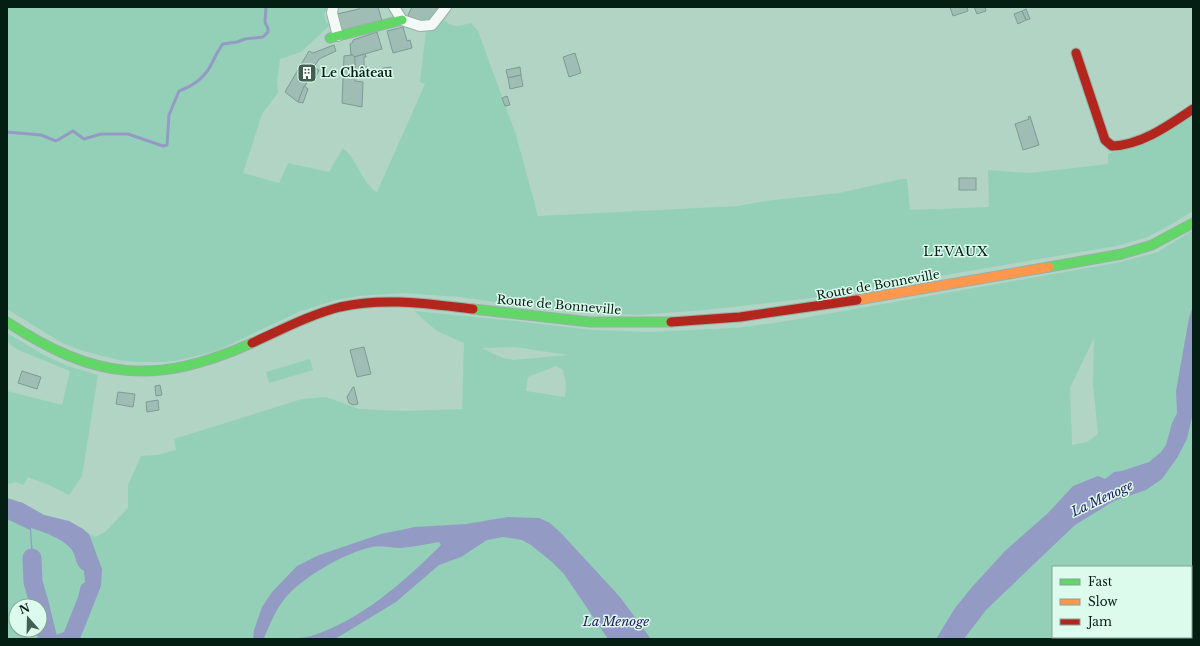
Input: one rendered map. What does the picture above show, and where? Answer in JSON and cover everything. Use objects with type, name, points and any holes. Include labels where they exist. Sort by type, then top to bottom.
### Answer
[{"type":"main road","points":[[334,37],[402,20]]},
{"type":"main road","points":[[1076,53],[1102,131],[1106,140],[1112,146],[1124,145],[1152,134],[1193,109]]},
{"type":"main road","name":"Route de Bonneville","points":[[7,322],[60,353],[91,365],[114,370],[163,371],[184,368],[207,361],[245,346],[312,315],[355,304],[386,302],[421,303],[606,324],[732,318],[835,304],[1122,254],[1152,245],[1193,223]]},
{"type":"street","points":[[333,7],[334,37]]},
{"type":"street","points":[[394,7],[402,20],[420,26],[432,25],[446,7]]},
{"type":"green space","points":[[7,7],[327,7],[324,14],[326,22],[330,25],[301,52],[280,59],[277,81],[278,93],[262,114],[243,173],[279,183],[288,163],[329,172],[343,148],[353,159],[367,183],[377,192],[425,84],[420,82],[426,32],[444,20],[454,26],[471,23],[478,31],[516,135],[538,216],[738,206],[766,201],[839,193],[902,179],[907,179],[910,210],[989,207],[988,170],[1030,173],[1108,164],[1108,154],[1136,145],[1193,115],[1193,211],[1145,238],[1116,246],[804,299],[705,310],[638,315],[562,311],[459,297],[404,293],[359,296],[336,300],[301,311],[216,351],[166,362],[135,362],[119,360],[83,351],[62,343],[7,309]]},
{"type":"green space","points":[[1193,230],[1193,639],[7,639],[7,498],[23,503],[44,515],[69,521],[96,537],[106,531],[128,508],[128,485],[141,456],[157,455],[176,450],[174,439],[302,399],[326,397],[359,409],[405,411],[462,409],[464,343],[437,331],[414,311],[593,330],[649,332],[734,328],[781,322],[1116,263],[1158,252]],"holes":[[[1094,338],[1093,384],[1098,434],[1087,442],[1072,445],[1070,388]],[[515,347],[568,355],[513,360],[503,358],[481,348]],[[556,366],[563,370],[566,384],[565,397],[526,391],[528,377]]]},
{"type":"green space","points":[[7,333],[44,355],[68,366],[98,375],[82,476],[69,495],[28,477],[24,485],[16,482],[7,484],[7,391],[62,405],[70,371],[18,350],[7,342]]},
{"type":"green space","points":[[310,359],[313,370],[269,383],[266,372]]},
{"type":"water","name":"La Menoge","points":[[1193,306],[1193,413],[1187,439],[1177,458],[1162,479],[1146,490],[1114,501],[1075,525],[986,610],[964,639],[936,639],[955,608],[972,587],[1005,551],[1048,513],[1073,486],[1098,476],[1105,479],[1114,472],[1122,471],[1149,462],[1161,452],[1166,445],[1172,423],[1177,413],[1176,391],[1189,318]]},
{"type":"water","points":[[7,498],[23,503],[44,515],[69,521],[89,534],[102,569],[101,586],[80,639],[48,639],[48,630],[50,637],[64,632],[78,597],[81,585],[85,582],[84,571],[76,562],[72,550],[64,542],[53,536],[31,528],[35,582],[39,598],[37,598],[33,582],[30,530],[7,519]]},
{"type":"water","name":"La Menoge","points":[[508,517],[539,518],[550,523],[620,597],[651,639],[608,639],[564,574],[552,562],[531,545],[522,540],[503,537],[487,540],[461,557],[439,565],[396,602],[335,639],[286,639],[311,636],[347,621],[397,586],[441,545],[439,542],[400,548],[375,546],[349,554],[326,566],[294,589],[282,602],[276,612],[264,638],[265,639],[253,639],[254,630],[262,607],[272,592],[297,566],[319,555],[381,534],[415,527],[466,524]]},
{"type":"building","points":[[359,7],[378,7],[382,21],[341,32],[337,14],[359,9]]},
{"type":"building","points":[[412,7],[439,7],[430,24],[412,20],[408,15]]},
{"type":"building","points":[[950,7],[967,7],[968,11],[953,16]]},
{"type":"building","points":[[974,7],[985,7],[986,11],[977,14]]},
{"type":"building","points":[[1026,9],[1030,19],[1026,20],[1022,11]]},
{"type":"building","points":[[1022,11],[1026,20],[1018,24],[1014,14]]},
{"type":"building","points":[[403,27],[407,41],[410,40],[412,48],[393,53],[387,31]]},
{"type":"building","points":[[377,32],[382,49],[354,57],[351,55],[350,44],[353,40]]},
{"type":"building","name":"Le Château","points":[[334,45],[336,51],[319,59],[314,67],[319,70],[314,80],[309,77],[298,102],[285,92],[309,51],[313,53]]},
{"type":"building","points":[[575,53],[581,73],[569,77],[563,57]]},
{"type":"building","points":[[365,54],[366,57],[364,57],[364,67],[367,67],[367,76],[355,74],[354,57]]},
{"type":"building","points":[[353,55],[355,58],[355,81],[363,82],[362,107],[342,103],[344,56]]},
{"type":"building","points":[[391,67],[391,76],[383,76],[383,68]]},
{"type":"building","points":[[520,67],[521,75],[508,78],[506,70]]},
{"type":"building","points":[[521,75],[523,86],[510,89],[508,78]]},
{"type":"building","points":[[304,86],[308,89],[303,103],[298,102]]},
{"type":"building","points":[[507,96],[510,105],[505,106],[502,98]]},
{"type":"building","points":[[1030,116],[1039,145],[1023,150],[1015,124],[1029,119],[1028,117]]},
{"type":"building","points":[[959,178],[976,178],[976,190],[959,190]]},
{"type":"building","points":[[364,347],[371,374],[357,377],[350,350]]},
{"type":"building","points":[[22,371],[41,377],[37,389],[18,383]]},
{"type":"building","points":[[160,385],[162,395],[156,396],[155,386]]},
{"type":"building","points":[[353,387],[358,404],[353,405],[349,403],[347,397]]},
{"type":"building","points":[[118,392],[135,394],[133,407],[116,404]]},
{"type":"building","points":[[158,400],[159,410],[147,412],[146,402]]},
{"type":"waterway","points":[[7,132],[41,135],[56,141],[73,131],[84,139],[101,134],[128,134],[163,146],[167,145],[169,115],[179,91],[194,84],[206,73],[223,44],[263,37],[268,32],[265,22],[266,7]]},
{"type":"waterway","name":"La Menoge","points":[[32,558],[33,582],[38,598]]},
{"type":"traffic: fast","points":[[330,38],[402,20]]},
{"type":"traffic: fast","points":[[1049,267],[1122,254],[1152,245],[1193,223]]},
{"type":"traffic: fast","points":[[473,309],[590,322],[671,322]]},
{"type":"traffic: fast","points":[[7,322],[39,341],[69,356],[98,365],[126,370],[155,371],[186,366],[218,357],[252,343]]},
{"type":"traffic: slow","points":[[857,300],[1049,267]]},
{"type":"traffic: jam","points":[[1076,53],[1105,140],[1112,146],[1134,142],[1155,133],[1193,109]]},
{"type":"traffic: jam","points":[[671,322],[740,317],[857,300]]},
{"type":"traffic: jam","points":[[252,343],[317,314],[340,307],[357,304],[373,302],[406,302],[473,309]]},
{"type":"place","name":"Le Château","points":[[307,73]]},
{"type":"district","name":"LEVAUX","points":[[956,251]]}]
